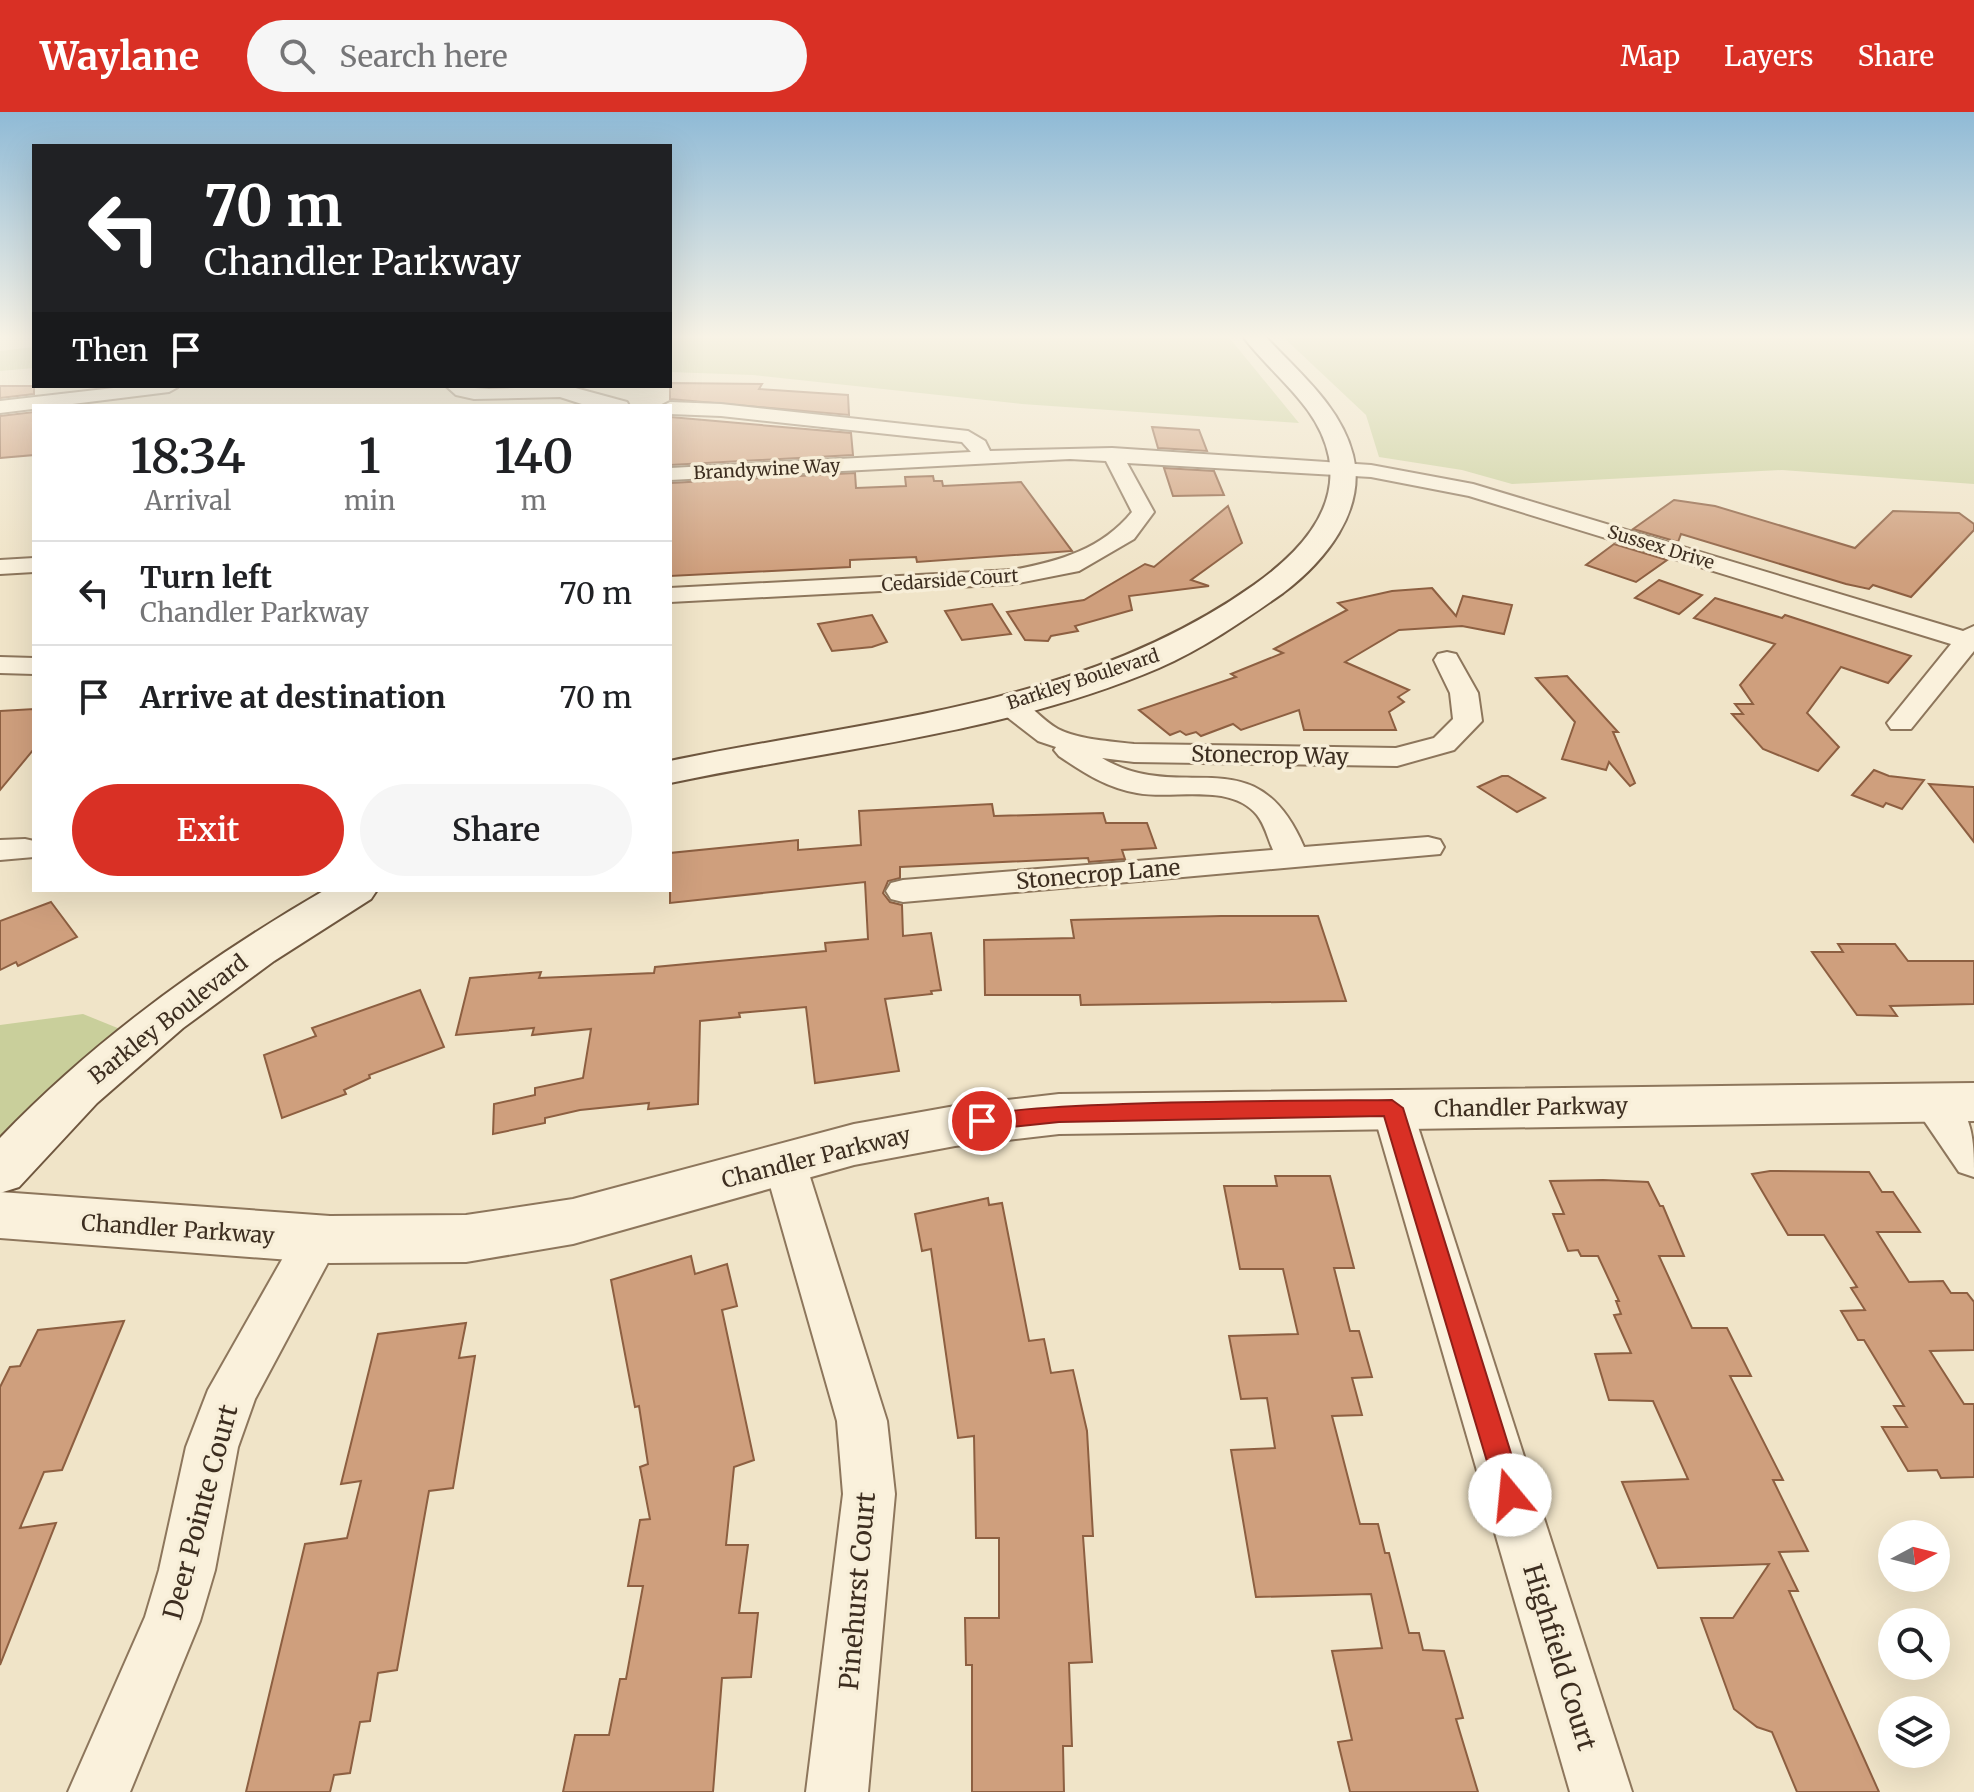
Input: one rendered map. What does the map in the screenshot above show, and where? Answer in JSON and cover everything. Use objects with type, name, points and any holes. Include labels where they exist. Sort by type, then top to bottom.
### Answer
[{"type":"main road","name":"Barkley Boulevard","points":[[672,772],[1008,704],[1102,677],[1164,652],[1254,603],[1306,559],[1321,540],[1341,498],[1343,469],[1337,441],[1320,413]]},
{"type":"main road","name":"Barkley Boulevard","points":[[0,1172],[80,1089],[150,1028],[218,975],[353,892]]},
{"type":"main road","name":"Chandler Parkway","points":[[0,1215],[317,1240],[420,1241],[500,1235],[607,1215],[784,1161],[881,1138],[1005,1118],[1059,1114],[1392,1108],[1953,1103]]},
{"type":"street","points":[[752,413],[968,437],[978,445],[983,458]]},
{"type":"street","name":"Brandywine Way","points":[[672,474],[1112,454],[1343,469]]},
{"type":"street","name":"Cedarside Court","points":[[672,595],[1013,577],[1071,566],[1126,534],[1143,512],[1112,454]]},
{"type":"street","name":"Sussex Drive","points":[[1343,469],[1404,475],[1473,490],[1972,640]]},
{"type":"street","points":[[0,567],[32,565]]},
{"type":"street","points":[[1901,723],[1972,640]]},
{"type":"street","name":"Stonecrop Way","points":[[1008,704],[1048,735],[1088,747],[1134,753],[1397,757],[1444,744],[1468,721],[1464,693],[1447,660]]},
{"type":"street","points":[[0,665],[32,666]]},
{"type":"street","points":[[1048,735],[1110,777],[1140,785],[1221,787],[1244,793],[1266,805],[1293,858]]},
{"type":"street","name":"Stonecrop Lane","points":[[903,891],[1428,847]]},
{"type":"street","points":[[1953,1103],[1974,1160]]},
{"type":"street","name":"Highfield Court","points":[[1392,1108],[1601,1792]]},
{"type":"street","name":"Pinehurst Court","points":[[784,1161],[862,1421],[869,1494],[837,1792]]},
{"type":"street","name":"Deer Pointe Court","points":[[99,1792],[172,1621],[187,1570],[212,1447],[233,1390],[317,1240]]},
{"type":"green space","points":[[1159,413],[1291,413],[1299,423]]},
{"type":"green space","points":[[1974,413],[1974,484],[1782,470],[1512,484],[1462,470],[1379,457],[1366,415]]},
{"type":"green space","points":[[83,1014],[125,1031],[0,1143],[0,1025]]},
{"type":"building","points":[[32,413],[32,455],[0,458],[0,416]]},
{"type":"building","points":[[672,417],[851,433],[853,455],[672,465]]},
{"type":"building","points":[[1152,427],[1199,430],[1207,451],[1158,448]]},
{"type":"building","points":[[1164,468],[1214,471],[1224,495],[1173,496]]},
{"type":"building","points":[[855,473],[856,488],[906,486],[905,477],[933,476],[934,481],[942,481],[943,486],[1021,482],[1072,551],[917,562],[916,557],[850,560],[850,567],[672,576],[672,483]]},
{"type":"building","points":[[1674,500],[1715,506],[1855,548],[1893,511],[1959,513],[1974,524],[1974,530],[1911,597],[1873,585],[1869,589],[1846,584],[1681,534],[1678,542],[1633,529]]},
{"type":"building","points":[[1228,506],[1242,543],[1191,580],[1209,586],[1129,596],[1132,610],[1075,626],[1078,631],[1051,636],[1048,641],[1025,640],[1007,612],[1084,600],[1145,564],[1154,567]]},
{"type":"building","points":[[1614,544],[1667,560],[1636,582],[1586,565]]},
{"type":"building","points":[[1659,580],[1702,595],[1679,614],[1635,598]]},
{"type":"building","points":[[1432,588],[1456,616],[1463,596],[1512,605],[1504,634],[1462,626],[1399,630],[1345,662],[1409,690],[1398,697],[1404,702],[1389,712],[1396,730],[1304,730],[1299,710],[1241,730],[1233,724],[1201,736],[1196,732],[1186,735],[1180,731],[1170,735],[1139,710],[1236,677],[1231,674],[1283,653],[1274,649],[1347,610],[1338,603],[1392,591]]},
{"type":"building","points":[[1715,598],[1782,618],[1785,615],[1911,656],[1888,683],[1841,667],[1807,713],[1839,747],[1818,771],[1763,749],[1732,714],[1743,714],[1735,704],[1753,704],[1740,685],[1775,644],[1694,618]]},
{"type":"building","points":[[992,604],[1011,634],[962,640],[945,611]]},
{"type":"building","points":[[872,615],[887,642],[872,647],[832,651],[818,624]]},
{"type":"building","points":[[1567,676],[1618,732],[1613,732],[1635,783],[1630,786],[1609,762],[1606,770],[1562,759],[1575,722],[1536,678]]},
{"type":"building","points":[[32,709],[32,751],[0,790],[0,711]]},
{"type":"building","points":[[1874,770],[1889,776],[1924,780],[1902,809],[1886,803],[1883,807],[1852,795]]},
{"type":"building","points":[[1508,776],[1545,798],[1517,812],[1478,787]]},
{"type":"building","points":[[1929,784],[1974,787],[1974,842]]},
{"type":"building","points":[[992,804],[994,816],[1103,813],[1106,823],[1147,823],[1156,848],[1122,850],[1125,859],[1089,862],[1088,858],[900,867],[900,878],[888,881],[883,893],[890,902],[902,905],[903,936],[931,933],[941,990],[931,991],[932,994],[885,999],[899,1071],[815,1083],[806,1007],[739,1013],[740,1017],[700,1021],[698,1104],[648,1109],[649,1103],[580,1110],[545,1118],[545,1123],[493,1134],[494,1104],[535,1095],[535,1088],[583,1078],[591,1029],[532,1035],[534,1028],[456,1035],[470,978],[541,972],[539,978],[654,973],[655,967],[826,951],[825,943],[868,939],[865,882],[670,903],[672,853],[798,840],[798,850],[861,845],[859,811]]},
{"type":"building","points":[[51,902],[77,937],[18,966],[16,962],[0,970],[0,921]]},
{"type":"building","points":[[1318,916],[1346,1001],[1081,1005],[1080,995],[985,995],[984,940],[1074,938],[1071,920]]},
{"type":"building","points":[[1838,944],[1895,944],[1908,961],[1974,961],[1974,1004],[1890,1006],[1897,1016],[1857,1015],[1812,952],[1843,952]]},
{"type":"building","points":[[420,990],[444,1047],[369,1075],[370,1078],[344,1090],[346,1094],[282,1118],[264,1055],[316,1036],[312,1028]]},
{"type":"building","points":[[1770,1171],[1869,1172],[1882,1192],[1893,1192],[1920,1232],[1877,1232],[1909,1282],[1943,1281],[1951,1293],[1967,1293],[1974,1302],[1974,1350],[1930,1351],[1964,1404],[1974,1404],[1974,1477],[1941,1478],[1937,1470],[1908,1471],[1882,1427],[1907,1427],[1894,1406],[1904,1406],[1864,1340],[1858,1340],[1841,1311],[1865,1310],[1851,1288],[1857,1287],[1824,1235],[1788,1235],[1752,1174]]},
{"type":"building","points":[[1275,1176],[1330,1176],[1354,1268],[1334,1268],[1350,1331],[1359,1331],[1372,1377],[1352,1378],[1362,1415],[1332,1416],[1360,1524],[1378,1524],[1385,1553],[1389,1553],[1409,1633],[1419,1633],[1423,1650],[1444,1651],[1463,1718],[1456,1719],[1478,1792],[1350,1792],[1338,1742],[1352,1740],[1332,1651],[1382,1648],[1371,1594],[1256,1597],[1231,1450],[1275,1448],[1267,1398],[1241,1399],[1229,1336],[1298,1334],[1283,1269],[1240,1269],[1224,1186],[1277,1186]]},
{"type":"building","points":[[1550,1181],[1648,1182],[1660,1206],[1663,1206],[1684,1256],[1659,1256],[1692,1328],[1727,1328],[1751,1376],[1730,1376],[1783,1480],[1773,1480],[1808,1551],[1779,1552],[1798,1591],[1789,1591],[1879,1792],[1797,1792],[1772,1732],[1757,1727],[1734,1709],[1701,1618],[1733,1618],[1769,1564],[1658,1568],[1622,1482],[1688,1479],[1653,1401],[1609,1400],[1595,1354],[1631,1353],[1614,1315],[1621,1314],[1616,1301],[1619,1301],[1598,1256],[1581,1256],[1578,1250],[1568,1251],[1553,1214],[1564,1214]]},
{"type":"building","points":[[988,1198],[989,1205],[1002,1203],[1029,1341],[1044,1339],[1051,1373],[1073,1370],[1087,1431],[1093,1536],[1083,1536],[1092,1662],[1069,1663],[1072,1746],[1063,1746],[1064,1792],[972,1792],[972,1665],[966,1665],[965,1618],[999,1618],[999,1538],[976,1538],[974,1436],[958,1438],[931,1249],[922,1251],[915,1214]]},
{"type":"building","points":[[691,1256],[695,1274],[727,1264],[737,1306],[722,1310],[754,1460],[734,1467],[726,1545],[748,1545],[739,1613],[758,1613],[751,1677],[722,1678],[713,1792],[563,1792],[575,1735],[609,1735],[620,1679],[626,1679],[643,1586],[628,1586],[640,1520],[650,1519],[640,1467],[648,1464],[639,1406],[635,1407],[611,1280]]},
{"type":"building","points":[[124,1321],[62,1470],[44,1472],[20,1528],[56,1523],[0,1665],[0,1387],[10,1367],[20,1366],[38,1330]]},
{"type":"building","points":[[466,1323],[459,1358],[475,1356],[453,1488],[429,1491],[397,1670],[378,1673],[370,1721],[360,1722],[350,1773],[334,1775],[330,1792],[246,1792],[305,1544],[347,1538],[361,1481],[341,1484],[378,1334]]},
{"type":"route","points":[[982,1121],[1059,1114],[1392,1108],[1510,1495]]}]
